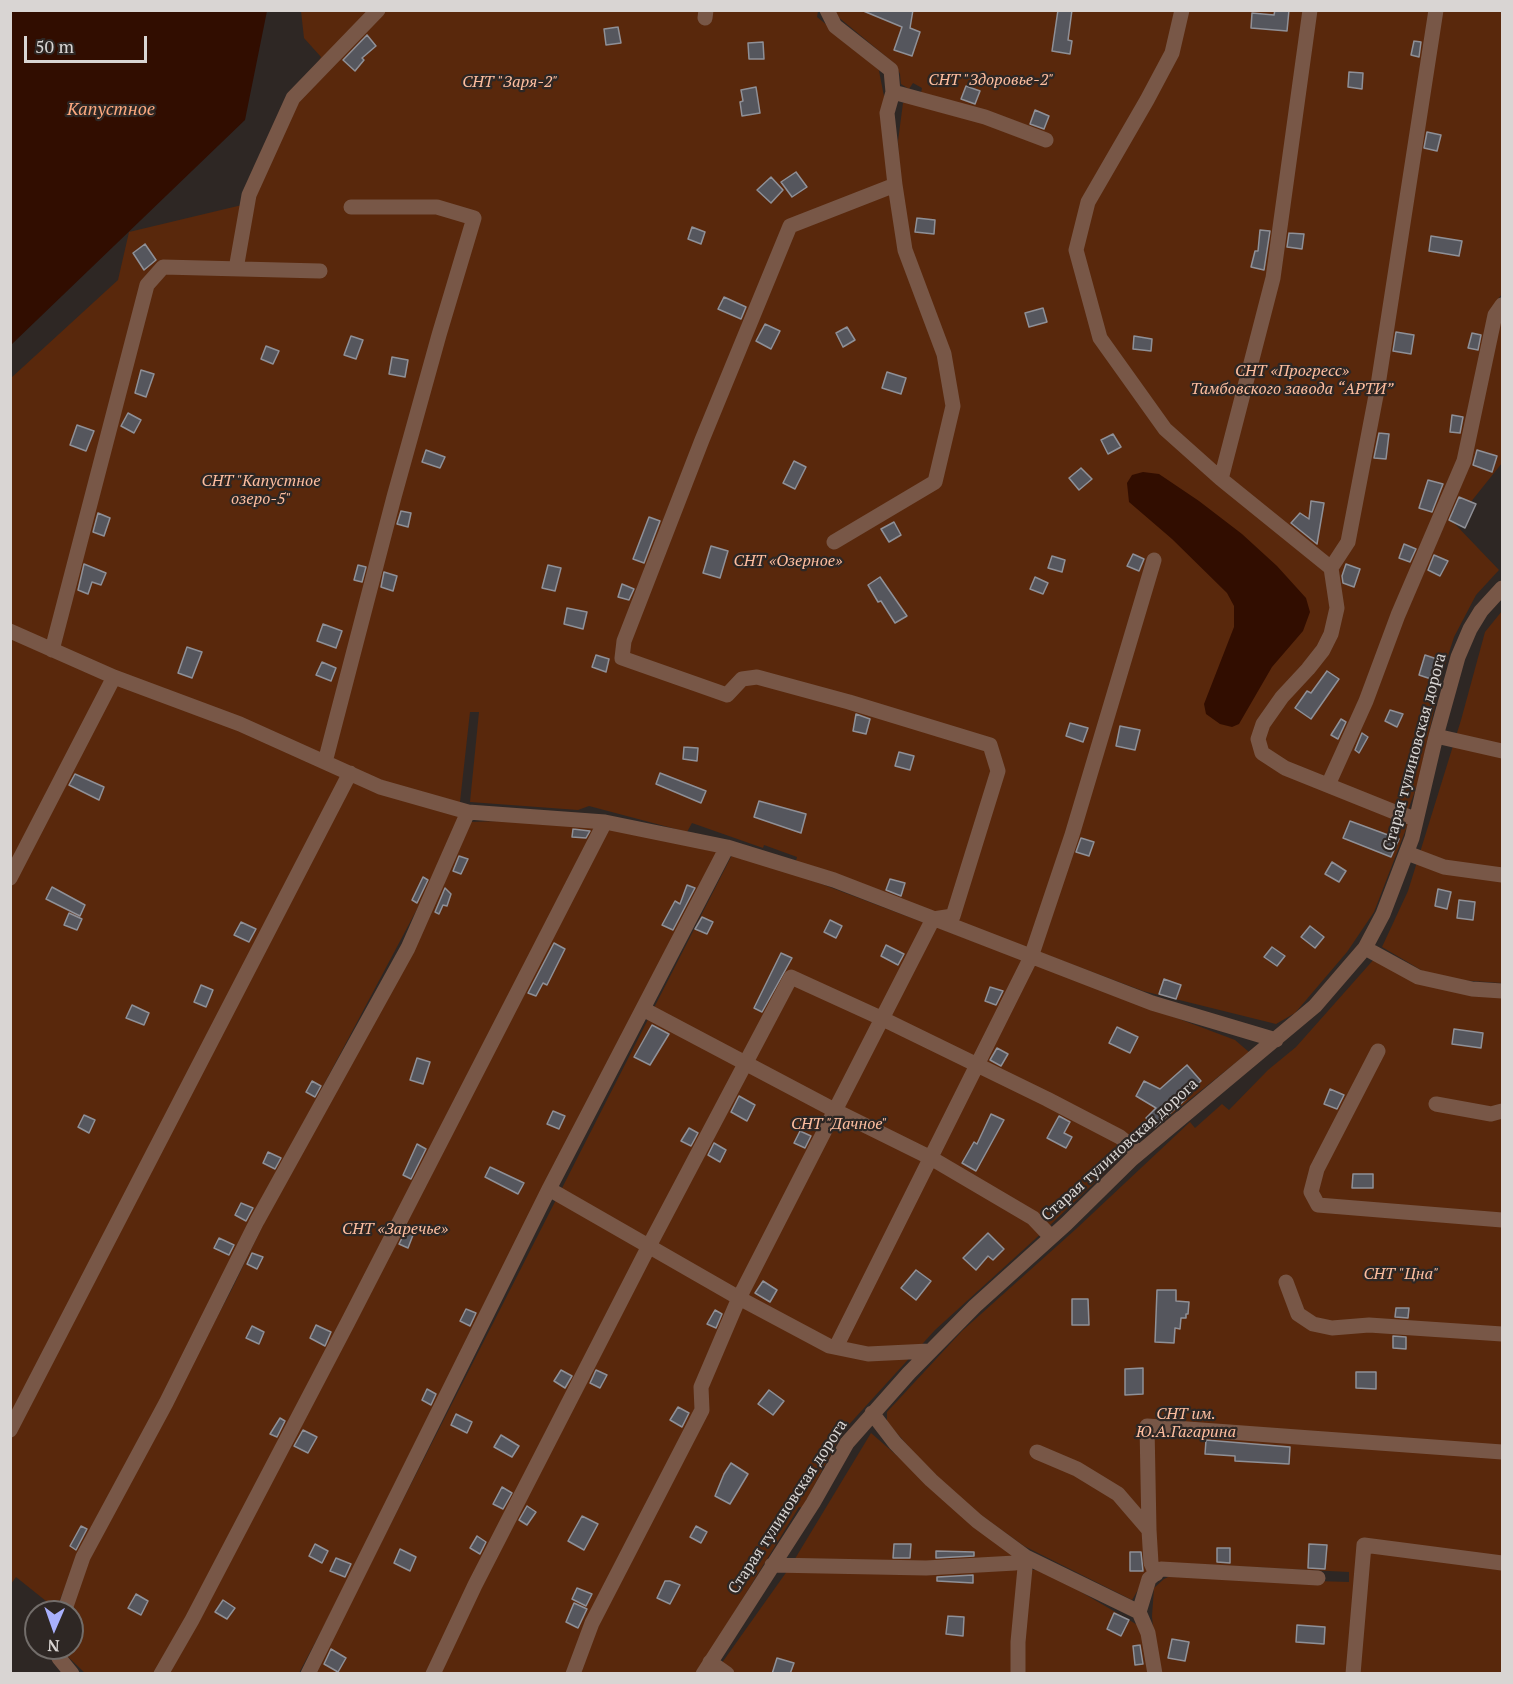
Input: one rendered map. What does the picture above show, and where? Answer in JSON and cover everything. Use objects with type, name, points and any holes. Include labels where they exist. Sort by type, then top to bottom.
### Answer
[{"type":"street","points":[[236,269],[249,195],[293,98],[378,10]]},
{"type":"street","points":[[827,10],[835,26],[891,70],[893,92],[887,113],[905,250],[944,354],[953,406],[935,482],[834,542]]},
{"type":"street","points":[[1182,10],[1172,52],[1088,202],[1076,250],[1100,338],[1165,429],[1221,479],[1331,568]]},
{"type":"street","points":[[1221,479],[1273,278],[1310,10]]},
{"type":"street","points":[[1416,819],[1285,768],[1262,753],[1258,739],[1263,724],[1282,698],[1316,660],[1331,634],[1337,608],[1331,568],[1348,542],[1378,385],[1436,10]]},
{"type":"street","points":[[893,92],[985,117],[1046,140]]},
{"type":"street","points":[[895,184],[790,226],[702,440],[624,642],[622,658],[727,695],[742,679],[757,677],[990,745],[998,771],[953,916],[933,919]]},
{"type":"street","points":[[325,762],[400,475],[474,218],[437,207],[351,207]]},
{"type":"street","points":[[52,650],[147,285],[163,267],[320,271]]},
{"type":"street","points":[[1328,785],[1366,701],[1398,615],[1464,461],[1495,315],[1503,305]]},
{"type":"street","points":[[836,1347],[1031,957],[1072,835],[1154,560]]},
{"type":"street","name":"Старая тулиновская дорога","points":[[707,1668],[813,1503],[847,1443],[872,1413],[975,1306],[1139,1153],[1315,1006],[1365,948],[1383,914],[1407,853],[1458,657],[1481,611],[1503,588]]},
{"type":"street","points":[[10,631],[114,677],[240,724],[380,787],[468,812],[605,822],[727,847],[834,880],[1152,1003],[1276,1040]]},
{"type":"street","points":[[10,878],[114,677]]},
{"type":"street","points":[[1436,736],[1503,751]]},
{"type":"street","points":[[10,1430],[350,773]]},
{"type":"street","points":[[68,1600],[83,1557],[166,1403],[257,1221],[408,948],[468,812]]},
{"type":"street","points":[[161,1674],[192,1620],[354,1311],[605,822]]},
{"type":"street","points":[[308,1674],[549,1189],[727,847]]},
{"type":"street","points":[[1407,853],[1444,867],[1503,875]]},
{"type":"street","points":[[573,1674],[592,1623],[702,1410],[701,1387],[740,1298],[933,919]]},
{"type":"street","points":[[1365,948],[1418,977],[1472,989],[1503,991]]},
{"type":"street","points":[[432,1674],[648,1246],[791,977],[883,1018],[1120,1137],[1139,1153]]},
{"type":"street","points":[[643,1009],[745,1064],[931,1158],[1033,1218],[1051,1237]]},
{"type":"street","points":[[1378,1051],[1317,1169],[1311,1192],[1318,1205],[1503,1220]]},
{"type":"street","points":[[1436,1104],[1491,1114],[1503,1111]]},
{"type":"street","points":[[549,1189],[829,1346],[868,1354],[929,1352]]},
{"type":"street","points":[[1286,1282],[1298,1314],[1313,1324],[1332,1328],[1368,1325],[1503,1334]]},
{"type":"street","points":[[872,1413],[895,1443],[931,1480],[977,1521],[1026,1557],[1139,1612]]},
{"type":"street","points":[[1156,1574],[1151,1563],[1149,1530],[1147,1425],[1503,1452]]},
{"type":"street","points":[[1037,1452],[1077,1468],[1118,1494],[1149,1530]]},
{"type":"street","points":[[1353,1674],[1364,1545],[1503,1563]]},
{"type":"street","points":[[772,1565],[926,1568],[1015,1563],[1026,1557]]},
{"type":"street","points":[[1018,1674],[1018,1642],[1026,1557]]},
{"type":"street","points":[[1155,1674],[1148,1633],[1139,1612],[1149,1579],[1161,1569],[1318,1578]]},
{"type":"street","points":[[60,1660],[72,1674]]},
{"type":"street","points":[[707,1668],[727,1674]]},
{"type":"green space","points":[[301,11],[818,11],[817,17],[878,66],[900,177],[898,141],[903,103],[919,103],[922,88],[913,83],[909,89],[901,84],[900,74],[895,64],[831,11],[1502,11],[1502,294],[1498,299],[1502,315],[1502,463],[1454,523],[1499,570],[1476,595],[1454,637],[1441,678],[1418,783],[1404,821],[1408,824],[1374,912],[1347,952],[1295,1013],[1276,1024],[1143,991],[796,861],[797,857],[764,845],[763,848],[692,823],[687,832],[589,806],[578,810],[470,802],[479,712],[470,712],[458,820],[433,879],[279,1169],[237,1259],[85,1539],[60,1600],[45,1600],[16,1577],[11,1584],[11,378],[118,280],[129,232],[242,205],[321,57],[304,38]]},
{"type":"green space","points":[[1502,611],[1502,983],[1444,979],[1421,970],[1382,947],[1408,891],[1461,720],[1485,632]]},
{"type":"green space","name":"СНТ «Заречье»","points":[[558,819],[719,850],[454,1380],[299,1673],[85,1673],[71,1660],[84,1660],[84,1600],[74,1600],[85,1564],[232,1289],[288,1173],[469,822]]},
{"type":"green space","name":"СНТ \"Дачное\"","points":[[734,851],[1235,1040],[1249,1052],[1137,1142],[935,1330],[844,1430],[802,1508],[799,1507],[697,1673],[314,1674]]},
{"type":"green space","points":[[1375,958],[1502,992],[1502,1673],[1157,1673],[1152,1616],[1154,1588],[1164,1579],[1178,1572],[1249,1579],[1349,1582],[1349,1572],[1149,1562],[1148,1573],[1132,1600],[1024,1546],[974,1510],[924,1464],[887,1422],[887,1412],[962,1331],[1076,1229],[1190,1122],[1195,1128],[1222,1104],[1229,1110],[1268,1070],[1296,1047]]},
{"type":"green space","points":[[871,1433],[1014,1554],[1019,1569],[1036,1570],[1064,1582],[1141,1627],[1150,1674],[714,1674],[790,1567]]},
{"type":"water","name":"Капустное","points":[[11,10],[267,11],[245,120],[11,345]]},
{"type":"water","points":[[1143,472],[1159,474],[1242,534],[1277,566],[1306,598],[1310,612],[1303,631],[1272,667],[1239,724],[1232,727],[1220,724],[1206,714],[1204,704],[1234,627],[1234,606],[1227,593],[1172,539],[1129,502],[1127,483],[1132,475]]},
{"type":"building","points":[[861,10],[913,10],[910,28],[920,32],[912,56],[894,50],[902,27]]},
{"type":"building","points":[[1058,10],[1072,10],[1068,40],[1072,41],[1070,54],[1052,51]]},
{"type":"building","points":[[1275,10],[1289,10],[1287,31],[1251,28],[1252,13],[1274,15]]},
{"type":"building","points":[[618,27],[621,43],[606,45],[604,29]]},
{"type":"building","points":[[367,35],[376,46],[362,58],[364,60],[355,71],[343,60]]},
{"type":"building","points":[[1414,41],[1421,42],[1419,57],[1411,55]]},
{"type":"building","points":[[763,42],[764,59],[749,59],[748,43]]},
{"type":"building","points":[[1349,72],[1363,73],[1362,89],[1348,87]]},
{"type":"building","points":[[966,86],[980,91],[975,104],[961,99]]},
{"type":"building","points":[[756,87],[760,113],[742,116],[741,90]]},
{"type":"building","points":[[1035,110],[1049,116],[1044,129],[1030,124]]},
{"type":"building","points":[[1427,132],[1441,135],[1437,151],[1424,148]]},
{"type":"building","points":[[796,172],[807,187],[792,197],[781,182]]},
{"type":"building","points":[[771,177],[783,190],[771,203],[757,190]]},
{"type":"building","points":[[917,218],[935,220],[934,234],[915,232]]},
{"type":"building","points":[[692,227],[705,232],[701,244],[688,239]]},
{"type":"building","points":[[1260,230],[1270,231],[1264,270],[1251,267],[1255,251],[1258,251]]},
{"type":"building","points":[[1289,233],[1304,234],[1302,249],[1287,247]]},
{"type":"building","points":[[1431,236],[1462,241],[1459,256],[1429,251]]},
{"type":"building","points":[[145,244],[156,260],[144,270],[133,253]]},
{"type":"building","points":[[724,297],[746,307],[741,319],[718,309]]},
{"type":"building","points":[[1043,308],[1047,322],[1029,327],[1025,313]]},
{"type":"building","points":[[765,324],[780,331],[771,349],[756,341]]},
{"type":"building","points":[[847,327],[855,340],[843,347],[836,333]]},
{"type":"building","points":[[1396,332],[1414,335],[1411,354],[1393,351]]},
{"type":"building","points":[[1472,333],[1481,335],[1478,350],[1468,348]]},
{"type":"building","points":[[351,336],[363,340],[356,359],[344,355]]},
{"type":"building","points":[[1134,336],[1152,339],[1151,351],[1133,349]]},
{"type":"building","points":[[266,346],[279,351],[273,364],[261,359]]},
{"type":"building","points":[[392,357],[408,360],[405,377],[389,374]]},
{"type":"building","points":[[141,370],[154,374],[146,397],[135,393]]},
{"type":"building","points":[[887,372],[906,378],[901,394],[882,388]]},
{"type":"building","points":[[128,413],[141,420],[134,433],[121,426]]},
{"type":"building","points":[[1452,415],[1463,417],[1460,433],[1450,432]]},
{"type":"building","points":[[77,425],[94,431],[86,451],[70,445]]},
{"type":"building","points":[[1379,433],[1389,434],[1386,459],[1374,458]]},
{"type":"building","points":[[1113,434],[1121,447],[1108,454],[1101,440]]},
{"type":"building","points":[[426,450],[445,457],[440,468],[422,462]]},
{"type":"building","points":[[1477,450],[1497,456],[1492,472],[1473,465]]},
{"type":"building","points":[[794,461],[806,467],[795,489],[783,483]]},
{"type":"building","points":[[1081,468],[1092,479],[1079,490],[1069,478]]},
{"type":"building","points":[[1428,480],[1443,484],[1432,512],[1419,508]]},
{"type":"building","points":[[1459,497],[1476,504],[1465,528],[1449,520]]},
{"type":"building","points":[[1311,501],[1324,503],[1317,544],[1291,523],[1300,513],[1309,519]]},
{"type":"building","points":[[401,511],[411,513],[408,527],[397,524]]},
{"type":"building","points":[[98,513],[110,518],[104,536],[93,532]]},
{"type":"building","points":[[649,517],[660,521],[644,563],[633,559]]},
{"type":"building","points":[[894,522],[901,535],[889,542],[881,529]]},
{"type":"building","points":[[1404,544],[1416,549],[1410,562],[1399,558]]},
{"type":"building","points":[[711,546],[728,551],[720,578],[703,573]]},
{"type":"building","points":[[1133,554],[1144,559],[1139,571],[1127,566]]},
{"type":"building","points":[[1434,555],[1448,561],[1440,576],[1428,570]]},
{"type":"building","points":[[1052,556],[1065,560],[1062,572],[1048,568]]},
{"type":"building","points":[[84,564],[106,573],[101,585],[92,582],[88,594],[78,590]]},
{"type":"building","points":[[1346,564],[1360,569],[1354,587],[1343,583],[1342,576]]},
{"type":"building","points":[[358,565],[366,567],[362,582],[354,580]]},
{"type":"building","points":[[548,565],[561,568],[555,591],[542,588]]},
{"type":"building","points":[[384,572],[397,576],[393,591],[381,587]]},
{"type":"building","points":[[880,577],[907,616],[895,623],[868,585]]},
{"type":"building","points":[[1035,577],[1048,583],[1043,594],[1030,589]]},
{"type":"building","points":[[622,584],[634,589],[629,600],[618,597]]},
{"type":"building","points":[[567,608],[587,612],[583,629],[564,624]]},
{"type":"building","points":[[323,624],[342,631],[336,648],[317,641]]},
{"type":"building","points":[[187,647],[202,652],[192,678],[178,673]]},
{"type":"building","points":[[596,655],[609,659],[606,672],[592,667]]},
{"type":"building","points":[[1425,655],[1440,660],[1434,680],[1419,675]]},
{"type":"building","points":[[322,662],[336,668],[331,681],[316,675]]},
{"type":"building","points":[[1327,671],[1339,679],[1311,719],[1295,708],[1307,691],[1311,693]]},
{"type":"building","points":[[1390,710],[1403,714],[1397,727],[1385,721]]},
{"type":"building","points":[[856,714],[870,719],[866,734],[853,731]]},
{"type":"building","points":[[1341,719],[1346,722],[1338,739],[1331,735]]},
{"type":"building","points":[[1070,723],[1088,728],[1083,742],[1066,736]]},
{"type":"building","points":[[1120,726],[1140,730],[1135,750],[1116,746]]},
{"type":"building","points":[[1362,733],[1368,737],[1359,753],[1355,750]]},
{"type":"building","points":[[684,747],[698,748],[697,761],[683,759]]},
{"type":"building","points":[[899,752],[914,756],[910,770],[895,766]]},
{"type":"building","points":[[660,773],[706,791],[701,803],[656,784]]},
{"type":"building","points":[[75,774],[104,787],[99,800],[69,785]]},
{"type":"building","points":[[759,801],[806,814],[801,833],[754,817]]},
{"type":"building","points":[[1350,821],[1399,839],[1391,857],[1343,838]]},
{"type":"building","points":[[573,829],[590,831],[586,838],[572,837]]},
{"type":"building","points":[[1081,838],[1094,842],[1089,856],[1076,852]]},
{"type":"building","points":[[459,856],[468,859],[461,874],[453,871]]},
{"type":"building","points":[[1332,862],[1346,871],[1339,882],[1325,874]]},
{"type":"building","points":[[423,877],[428,880],[417,903],[412,900]]},
{"type":"building","points":[[890,879],[905,883],[901,896],[886,890]]},
{"type":"building","points":[[687,885],[695,888],[673,930],[662,925],[675,901],[680,904]]},
{"type":"building","points":[[52,887],[85,905],[80,916],[46,899]]},
{"type":"building","points":[[445,888],[451,894],[447,906],[443,905],[439,914],[435,912]]},
{"type":"building","points":[[1438,889],[1451,892],[1447,909],[1435,906]]},
{"type":"building","points":[[1459,900],[1475,902],[1473,920],[1457,918]]},
{"type":"building","points":[[69,913],[82,919],[77,930],[64,925]]},
{"type":"building","points":[[702,917],[713,922],[707,934],[695,929]]},
{"type":"building","points":[[830,920],[842,926],[836,938],[824,932]]},
{"type":"building","points":[[241,922],[256,929],[249,942],[234,935]]},
{"type":"building","points":[[1310,926],[1324,937],[1315,948],[1301,937]]},
{"type":"building","points":[[554,943],[565,949],[547,985],[543,983],[536,996],[528,993]]},
{"type":"building","points":[[886,945],[904,954],[898,965],[881,956]]},
{"type":"building","points":[[1272,947],[1285,956],[1277,966],[1264,957]]},
{"type":"building","points":[[781,953],[792,958],[762,1012],[754,1008]]},
{"type":"building","points":[[1164,979],[1181,985],[1176,999],[1159,994]]},
{"type":"building","points":[[201,985],[213,990],[206,1007],[194,1002]]},
{"type":"building","points":[[990,987],[1003,991],[996,1005],[985,1001]]},
{"type":"building","points":[[132,1005],[149,1013],[144,1025],[126,1018]]},
{"type":"building","points":[[652,1025],[669,1034],[650,1065],[634,1057]]},
{"type":"building","points":[[1117,1027],[1138,1037],[1130,1053],[1109,1043]]},
{"type":"building","points":[[1454,1029],[1483,1033],[1481,1048],[1452,1044]]},
{"type":"building","points":[[997,1048],[1008,1054],[1001,1066],[990,1060]]},
{"type":"building","points":[[417,1058],[430,1062],[423,1084],[410,1080]]},
{"type":"building","points":[[1187,1065],[1201,1081],[1184,1096],[1186,1099],[1155,1127],[1146,1118],[1156,1108],[1136,1096],[1144,1081],[1160,1089]]},
{"type":"building","points":[[312,1081],[321,1086],[315,1097],[306,1092]]},
{"type":"building","points":[[1330,1089],[1344,1095],[1337,1109],[1324,1104]]},
{"type":"building","points":[[739,1096],[755,1105],[747,1121],[731,1112]]},
{"type":"building","points":[[553,1111],[565,1116],[559,1129],[547,1124]]},
{"type":"building","points":[[991,1114],[1004,1120],[976,1171],[962,1163],[974,1142],[977,1144]]},
{"type":"building","points":[[84,1115],[95,1120],[89,1133],[78,1127]]},
{"type":"building","points":[[1059,1116],[1070,1122],[1064,1133],[1072,1137],[1066,1148],[1047,1138]]},
{"type":"building","points":[[689,1128],[698,1133],[691,1146],[681,1141]]},
{"type":"building","points":[[800,1131],[811,1136],[805,1148],[794,1143]]},
{"type":"building","points":[[714,1143],[726,1150],[720,1162],[708,1155]]},
{"type":"building","points":[[417,1144],[426,1149],[411,1179],[403,1175]]},
{"type":"building","points":[[268,1152],[281,1158],[275,1169],[263,1163]]},
{"type":"building","points":[[490,1167],[524,1183],[518,1194],[485,1177]]},
{"type":"building","points":[[1353,1174],[1373,1174],[1373,1188],[1352,1188]]},
{"type":"building","points":[[241,1203],[253,1208],[246,1221],[235,1215]]},
{"type":"building","points":[[405,1232],[413,1235],[408,1248],[399,1244]]},
{"type":"building","points":[[988,1233],[1004,1249],[993,1260],[988,1256],[976,1270],[963,1258]]},
{"type":"building","points":[[219,1238],[234,1245],[229,1255],[214,1248]]},
{"type":"building","points":[[252,1253],[263,1257],[257,1269],[247,1264]]},
{"type":"building","points":[[916,1270],[931,1281],[916,1300],[901,1288]]},
{"type":"building","points":[[763,1281],[777,1290],[770,1302],[755,1293]]},
{"type":"building","points":[[1157,1290],[1176,1290],[1176,1301],[1189,1302],[1186,1318],[1181,1318],[1180,1329],[1175,1328],[1174,1343],[1155,1342]]},
{"type":"building","points":[[1072,1299],[1088,1299],[1089,1325],[1072,1325]]},
{"type":"building","points":[[1396,1308],[1409,1308],[1408,1318],[1395,1317]]},
{"type":"building","points":[[466,1309],[476,1313],[470,1326],[460,1321]]},
{"type":"building","points":[[715,1310],[722,1314],[716,1328],[707,1324]]},
{"type":"building","points":[[316,1325],[331,1332],[325,1346],[310,1338]]},
{"type":"building","points":[[252,1326],[264,1332],[259,1344],[246,1338]]},
{"type":"building","points":[[1393,1336],[1406,1337],[1406,1349],[1393,1348]]},
{"type":"building","points":[[1143,1368],[1143,1394],[1125,1395],[1125,1369]]},
{"type":"building","points":[[561,1370],[572,1376],[565,1388],[554,1381]]},
{"type":"building","points":[[596,1370],[607,1375],[600,1388],[590,1383]]},
{"type":"building","points":[[1356,1372],[1376,1372],[1376,1389],[1356,1388]]},
{"type":"building","points":[[427,1389],[436,1394],[431,1405],[422,1400]]},
{"type":"building","points":[[769,1390],[784,1401],[773,1415],[758,1404]]},
{"type":"building","points":[[678,1407],[689,1413],[682,1427],[670,1420]]},
{"type":"building","points":[[456,1414],[472,1422],[467,1433],[451,1425]]},
{"type":"building","points":[[280,1418],[285,1421],[277,1437],[270,1434]]},
{"type":"building","points":[[303,1430],[317,1437],[308,1453],[294,1446]]},
{"type":"building","points":[[501,1435],[519,1446],[512,1457],[494,1447]]},
{"type":"building","points":[[1206,1440],[1290,1447],[1289,1464],[1235,1461],[1235,1456],[1205,1454]]},
{"type":"building","points":[[731,1463],[748,1474],[730,1504],[715,1496]]},
{"type":"building","points":[[502,1487],[512,1493],[503,1509],[493,1504]]},
{"type":"building","points":[[527,1506],[536,1512],[527,1525],[519,1520]]},
{"type":"building","points":[[582,1516],[598,1524],[584,1550],[568,1541]]},
{"type":"building","points":[[81,1526],[87,1529],[76,1550],[70,1546]]},
{"type":"building","points":[[696,1526],[707,1532],[701,1543],[690,1537]]},
{"type":"building","points":[[477,1536],[486,1542],[480,1554],[470,1548]]},
{"type":"building","points":[[315,1544],[328,1551],[322,1563],[309,1556]]},
{"type":"building","points":[[894,1544],[911,1544],[910,1558],[893,1558]]},
{"type":"building","points":[[1309,1544],[1327,1545],[1325,1569],[1308,1568]]},
{"type":"building","points":[[1217,1548],[1230,1548],[1230,1563],[1217,1562]]},
{"type":"building","points":[[400,1549],[416,1557],[410,1571],[394,1563]]},
{"type":"building","points":[[936,1551],[974,1552],[974,1556],[936,1558]]},
{"type":"building","points":[[1130,1552],[1141,1552],[1143,1571],[1130,1571]]},
{"type":"building","points":[[336,1558],[351,1564],[345,1577],[330,1571]]},
{"type":"building","points":[[973,1575],[973,1583],[937,1581],[937,1577]]},
{"type":"building","points":[[665,1581],[680,1585],[670,1604],[657,1598]]},
{"type":"building","points":[[577,1588],[592,1594],[586,1606],[572,1599]]},
{"type":"building","points":[[136,1594],[148,1601],[141,1615],[128,1608]]},
{"type":"building","points":[[223,1600],[235,1608],[227,1619],[215,1612]]},
{"type":"building","points":[[574,1603],[587,1609],[578,1628],[566,1622]]},
{"type":"building","points":[[1114,1613],[1129,1620],[1121,1636],[1107,1629]]},
{"type":"building","points":[[948,1616],[964,1617],[963,1636],[946,1634]]},
{"type":"building","points":[[1297,1625],[1325,1627],[1324,1644],[1296,1642]]},
{"type":"building","points":[[1172,1639],[1189,1642],[1185,1661],[1168,1658]]},
{"type":"building","points":[[1140,1645],[1143,1664],[1135,1665],[1133,1646]]},
{"type":"building","points":[[331,1649],[346,1658],[338,1672],[324,1664]]},
{"type":"building","points":[[777,1658],[794,1663],[790,1674],[772,1674]]},
{"type":"park label","name":"СНТ \"Здоровье-2\"","points":[[991,80]]},
{"type":"park label","name":"СНТ \"Заря-2\"","points":[[510,82]]},
{"type":"park label","name":"СНТ «Прогресс» Тамбовского завода “АРТИ”","points":[[1292,380]]},
{"type":"park label","name":"СНТ \"Капустное озеро-5\"","points":[[261,490]]},
{"type":"park label","name":"СНТ «Озерное»","points":[[788,561]]},
{"type":"park label","name":"СНТ \"Цна\"","points":[[1401,1274]]},
{"type":"park label","name":"СНТ им. Ю.А.Гагарина","points":[[1186,1423]]}]
